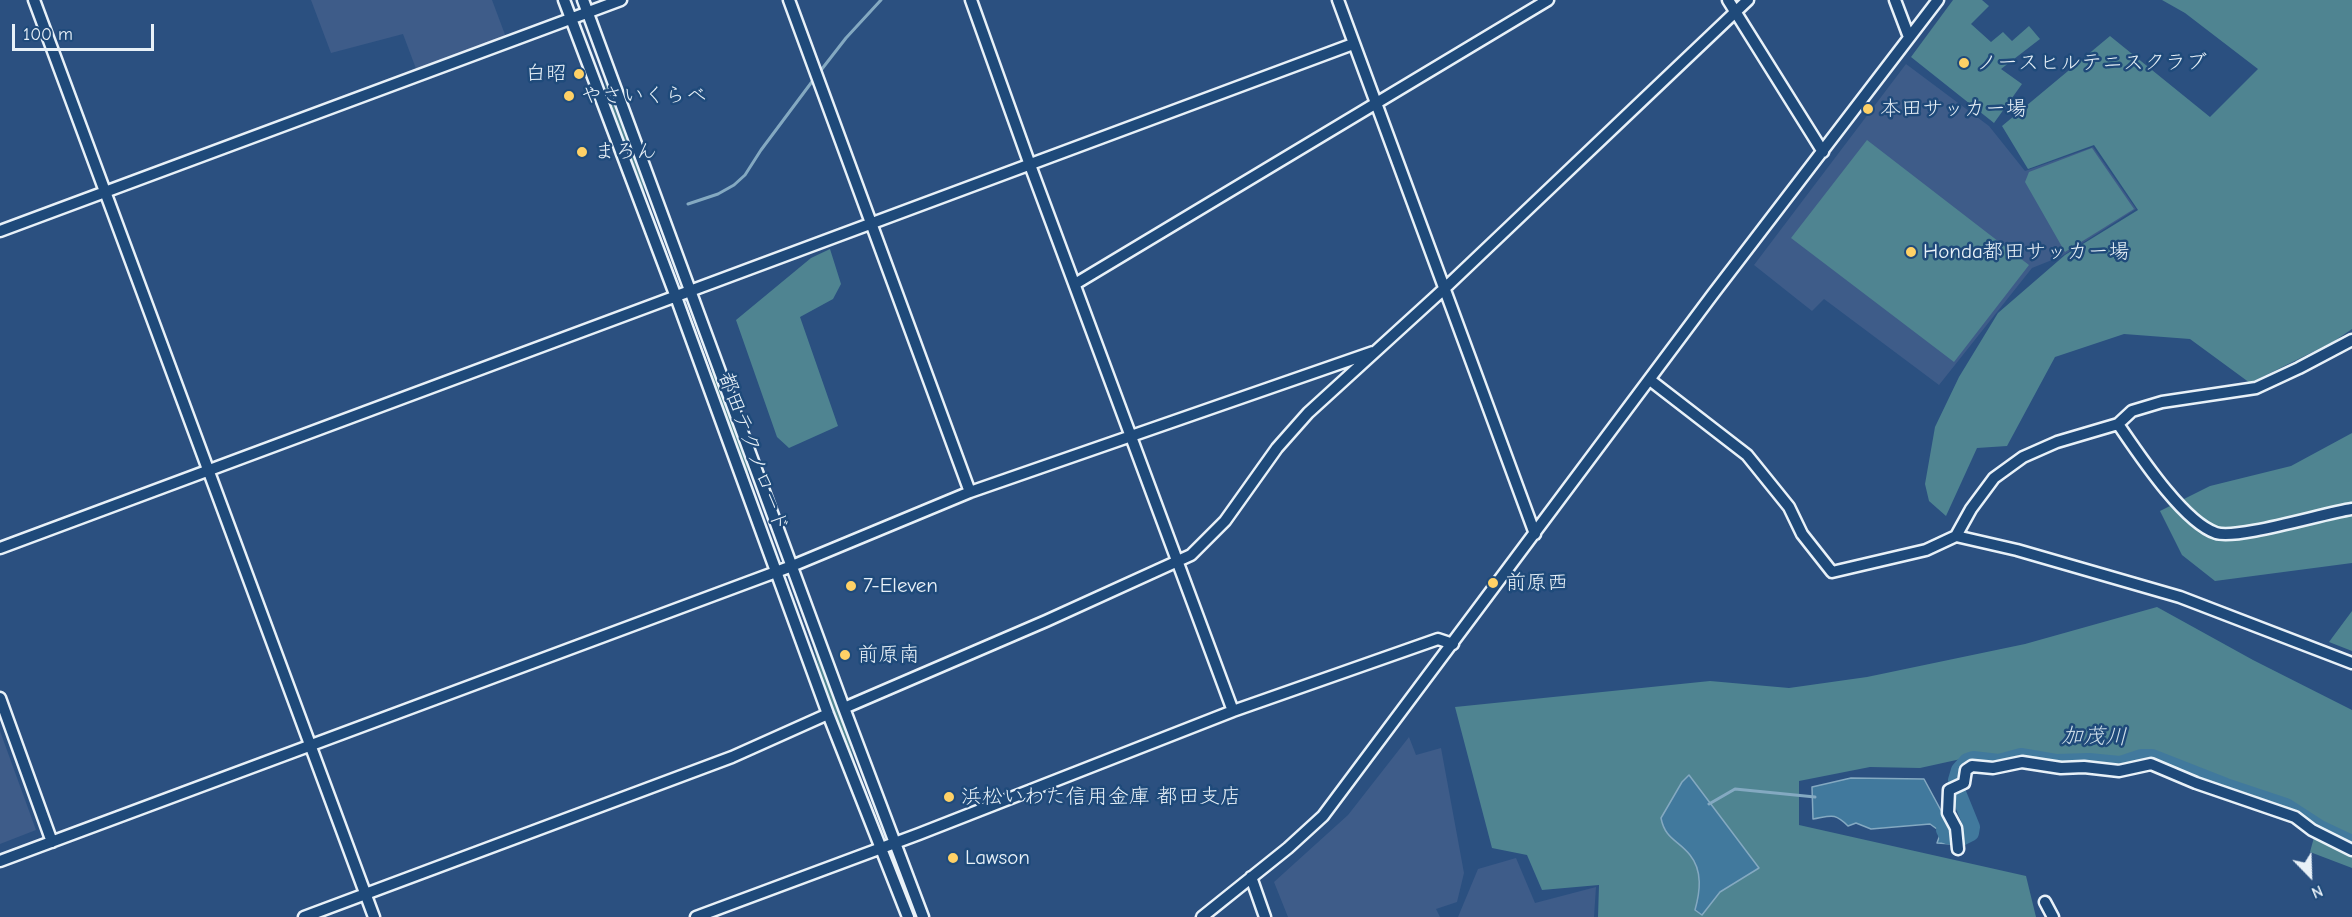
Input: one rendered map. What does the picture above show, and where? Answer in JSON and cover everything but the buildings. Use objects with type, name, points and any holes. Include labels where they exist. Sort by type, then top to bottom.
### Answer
[{"type":"street","points":[[34,0],[374,917]]},
{"type":"street","name":"都田テクノロード","points":[[564,0],[676,297],[828,714],[908,917]]},
{"type":"street","name":"都田テクノロード","points":[[583,0],[923,917]]},
{"type":"street","points":[[0,231],[621,0]]},
{"type":"street","points":[[789,0],[970,492]]},
{"type":"street","points":[[971,0],[1233,711]]},
{"type":"street","points":[[1338,0],[1535,534]]},
{"type":"street","points":[[1075,284],[1548,0]]},
{"type":"street","points":[[1728,0],[1823,152]]},
{"type":"street","points":[[844,708],[1191,555],[1225,521],[1277,448],[1308,413],[1445,288],[1748,0]]},
{"type":"street","points":[[1895,0],[1909,38]]},
{"type":"street","points":[[1202,917],[1288,848],[1323,816],[1713,294],[1938,0]]},
{"type":"street","points":[[0,548],[1353,44]]},
{"type":"street","points":[[1650,380],[1747,455],[1789,507],[1802,534],[1832,572],[1926,550],[1956,536],[1971,509],[1994,478],[2023,457],[2057,442],[2118,424],[2132,411],[2162,402],[2256,388],[2352,340]]},
{"type":"street","points":[[0,861],[792,566],[970,492],[1373,352]]},
{"type":"street","points":[[2118,424],[2156,475],[2196,522],[2217,534],[2248,532],[2352,509]]},
{"type":"street","points":[[1956,536],[2017,550],[2196,602],[2285,639],[2320,649],[2352,663]]},
{"type":"street","points":[[696,917],[882,848],[1233,711],[1438,639],[1453,644]]},
{"type":"street","points":[[0,698],[52,842]]},
{"type":"street","points":[[304,917],[732,757],[828,714]]},
{"type":"street","points":[[1958,849],[1956,828],[1948,813],[1948,790],[1964,783],[1966,770],[1972,766],[1993,768],[2022,762],[2061,768],[2084,767],[2119,771],[2151,764],[2196,783],[2295,817],[2312,830],[2352,850]]},
{"type":"street","points":[[1251,877],[1265,917]]},
{"type":"street","points":[[2045,902],[2053,917]]},
{"type":"shaded area","points":[[311,0],[492,0],[507,40],[418,74],[403,34],[331,53]]},
{"type":"shaded area","points":[[1906,64],[1989,126],[2025,171],[2093,147],[2136,209],[2062,256],[2032,268],[1939,385],[1824,299],[1812,311],[1754,265]]},
{"type":"shaded area","points":[[0,731],[36,830],[0,844]]},
{"type":"shaded area","points":[[1409,737],[1416,755],[1441,748],[1464,873],[1457,902],[1436,909],[1440,917],[1288,917],[1274,882],[1348,815]]},
{"type":"shaded area","points":[[1689,775],[1759,868],[1720,892],[1702,915],[1695,910],[1699,889],[1697,868],[1690,855],[1666,831],[1661,818],[1682,782]]},
{"type":"shaded area","points":[[1851,778],[1924,779],[1951,829],[1953,844],[1937,843],[1941,832],[1930,824],[1871,829],[1856,823],[1848,826],[1832,816],[1813,819],[1812,787]]},
{"type":"shaded area","points":[[1516,858],[1535,903],[1596,887],[1594,917],[1458,917],[1478,869]]},
{"type":"green space","name":"ノースヒルテニスクラブ","points":[[1953,0],[1982,0],[1989,6],[1971,24],[1991,42],[2003,32],[2012,41],[2029,26],[2040,39],[2001,69],[2022,84],[1994,123],[1911,57]]},
{"type":"green space","points":[[2162,0],[2352,0],[2352,329],[2333,342],[2250,383],[2190,339],[2124,334],[2055,357],[2007,446],[1977,448],[1946,516],[1929,501],[1925,484],[1935,427],[1959,377],[1998,313],[2065,255],[2138,210],[2094,145],[2028,169],[2002,126],[2110,36],[2210,117],[2258,69],[2185,13]]},
{"type":"green space","points":[[604,79],[642,181],[651,219],[616,127]]},
{"type":"green space","name":"Honda都田サッカー場","points":[[1867,140],[2029,265],[1954,362],[1791,238]]},
{"type":"green space","points":[[2092,148],[2134,209],[2065,252],[2025,182],[2029,172]]},
{"type":"green space","points":[[830,249],[841,284],[833,299],[800,317],[838,426],[789,448],[777,437],[736,320],[811,258]]},
{"type":"green space","points":[[709,359],[746,460],[761,518],[720,407]]},
{"type":"green space","points":[[2352,433],[2352,563],[2215,581],[2182,555],[2160,511],[2210,486],[2291,466]]},
{"type":"green space","points":[[2157,607],[2253,660],[2352,710],[2352,868],[2310,852],[2316,830],[2149,769],[2018,757],[1970,757],[1920,768],[1870,767],[1799,781],[1799,825],[2026,876],[2036,917],[1598,917],[1599,885],[1542,890],[1527,855],[1492,848],[1455,707],[1710,681],[1789,688],[1867,677],[2025,644]]},
{"type":"green space","points":[[2352,611],[2352,651],[2329,642]]},
{"type":"green space","points":[[812,641],[846,731],[860,781],[823,683]]},
{"type":"waterway","points":[[818,74],[846,38],[881,0]]},
{"type":"waterway","points":[[688,204],[718,194],[734,185],[745,175],[814,79]]},
{"type":"waterway","name":"加茂川","points":[[1944,830],[1947,836],[1961,838],[1971,833],[1972,827],[1957,790],[1956,780],[1959,770],[1967,761],[1973,759],[1999,762],[2021,756],[2056,762],[2089,761],[2120,764],[2141,757],[2152,757],[2226,786],[2286,806],[2320,828],[2352,843]]},
{"type":"waterway","points":[[1709,804],[1735,789],[1815,797]]},
{"type":"place","name":"ノースヒルテニスクラブ","points":[[1964,63]]},
{"type":"place","name":"白昭","points":[[579,74]]},
{"type":"place","name":"やさいくらべ","points":[[569,96]]},
{"type":"place","name":"本田サッカー場","points":[[1868,109]]},
{"type":"place","name":"まろん","points":[[582,152]]},
{"type":"place","name":"Honda都田サッカー場","points":[[1911,252]]},
{"type":"place","name":"前原西","points":[[1493,583]]},
{"type":"place","name":"7-Eleven","points":[[851,586]]},
{"type":"place","name":"前原南","points":[[845,655]]},
{"type":"place","name":"浜松いわた信用金庫 都田支店","points":[[949,797]]},
{"type":"place","name":"Lawson","points":[[953,858]]}]
